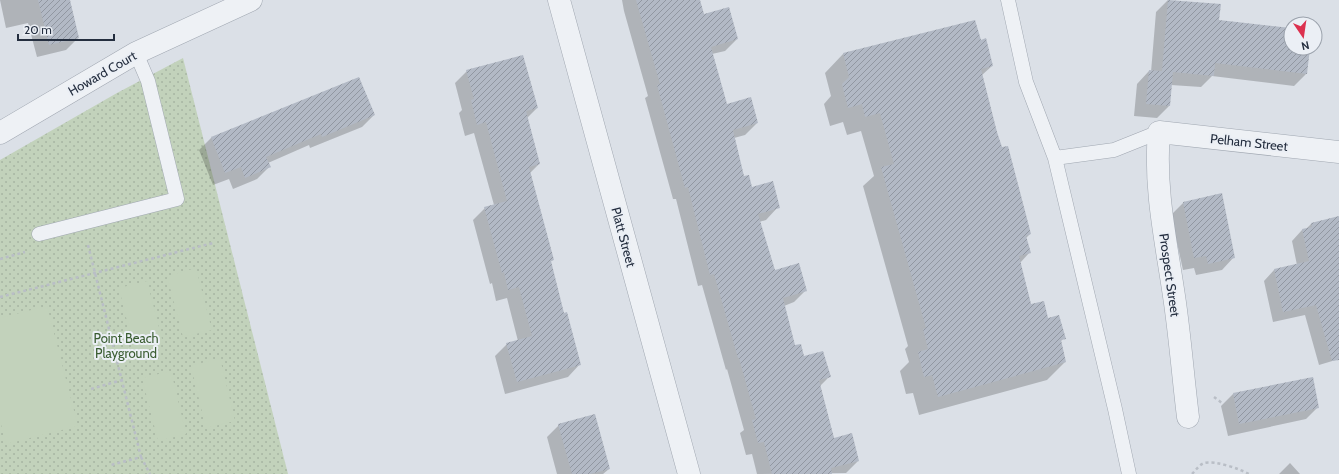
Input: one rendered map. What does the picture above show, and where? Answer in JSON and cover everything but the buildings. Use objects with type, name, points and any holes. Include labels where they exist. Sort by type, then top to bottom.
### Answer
[{"type":"street","name":"Howard Court","points":[[0,133],[136,53],[251,0]]},
{"type":"street","name":"Platt Street","points":[[558,0],[689,474]]},
{"type":"street","name":"Pelham Street","points":[[1159,132],[1339,152]]},
{"type":"street","name":"Prospect Street","points":[[1159,132],[1157,153],[1158,195],[1174,298],[1188,417]]},
{"type":"lane","points":[[1008,0],[1026,82],[1055,158],[1129,474]]},
{"type":"lane","points":[[39,234],[177,199],[148,81],[136,53]]},
{"type":"lane","points":[[1055,158],[1114,150],[1159,132]]},
{"type":"path","points":[[83,223],[141,457],[150,474]]},
{"type":"path","points":[[0,297],[213,242]]},
{"type":"path","points":[[91,389],[122,380]]},
{"type":"path","points":[[111,465],[141,457]]},
{"type":"path","points":[[1192,474],[1199,466],[1207,463],[1238,468],[1250,474]]},
{"type":"green space","name":"Point Beach Playground","points":[[183,58],[288,474],[0,474],[0,160],[117,93]]},
{"type":"green space","points":[[196,268],[212,330],[183,337],[167,276]]},
{"type":"green space","points":[[147,281],[163,343],[134,350],[119,288]]},
{"type":"green space","points":[[47,306],[78,426],[6,444],[0,420],[0,318]]},
{"type":"green space","points":[[220,358],[235,421],[206,428],[191,366]]},
{"type":"green space","points":[[171,371],[186,434],[158,441],[142,378]]}]
